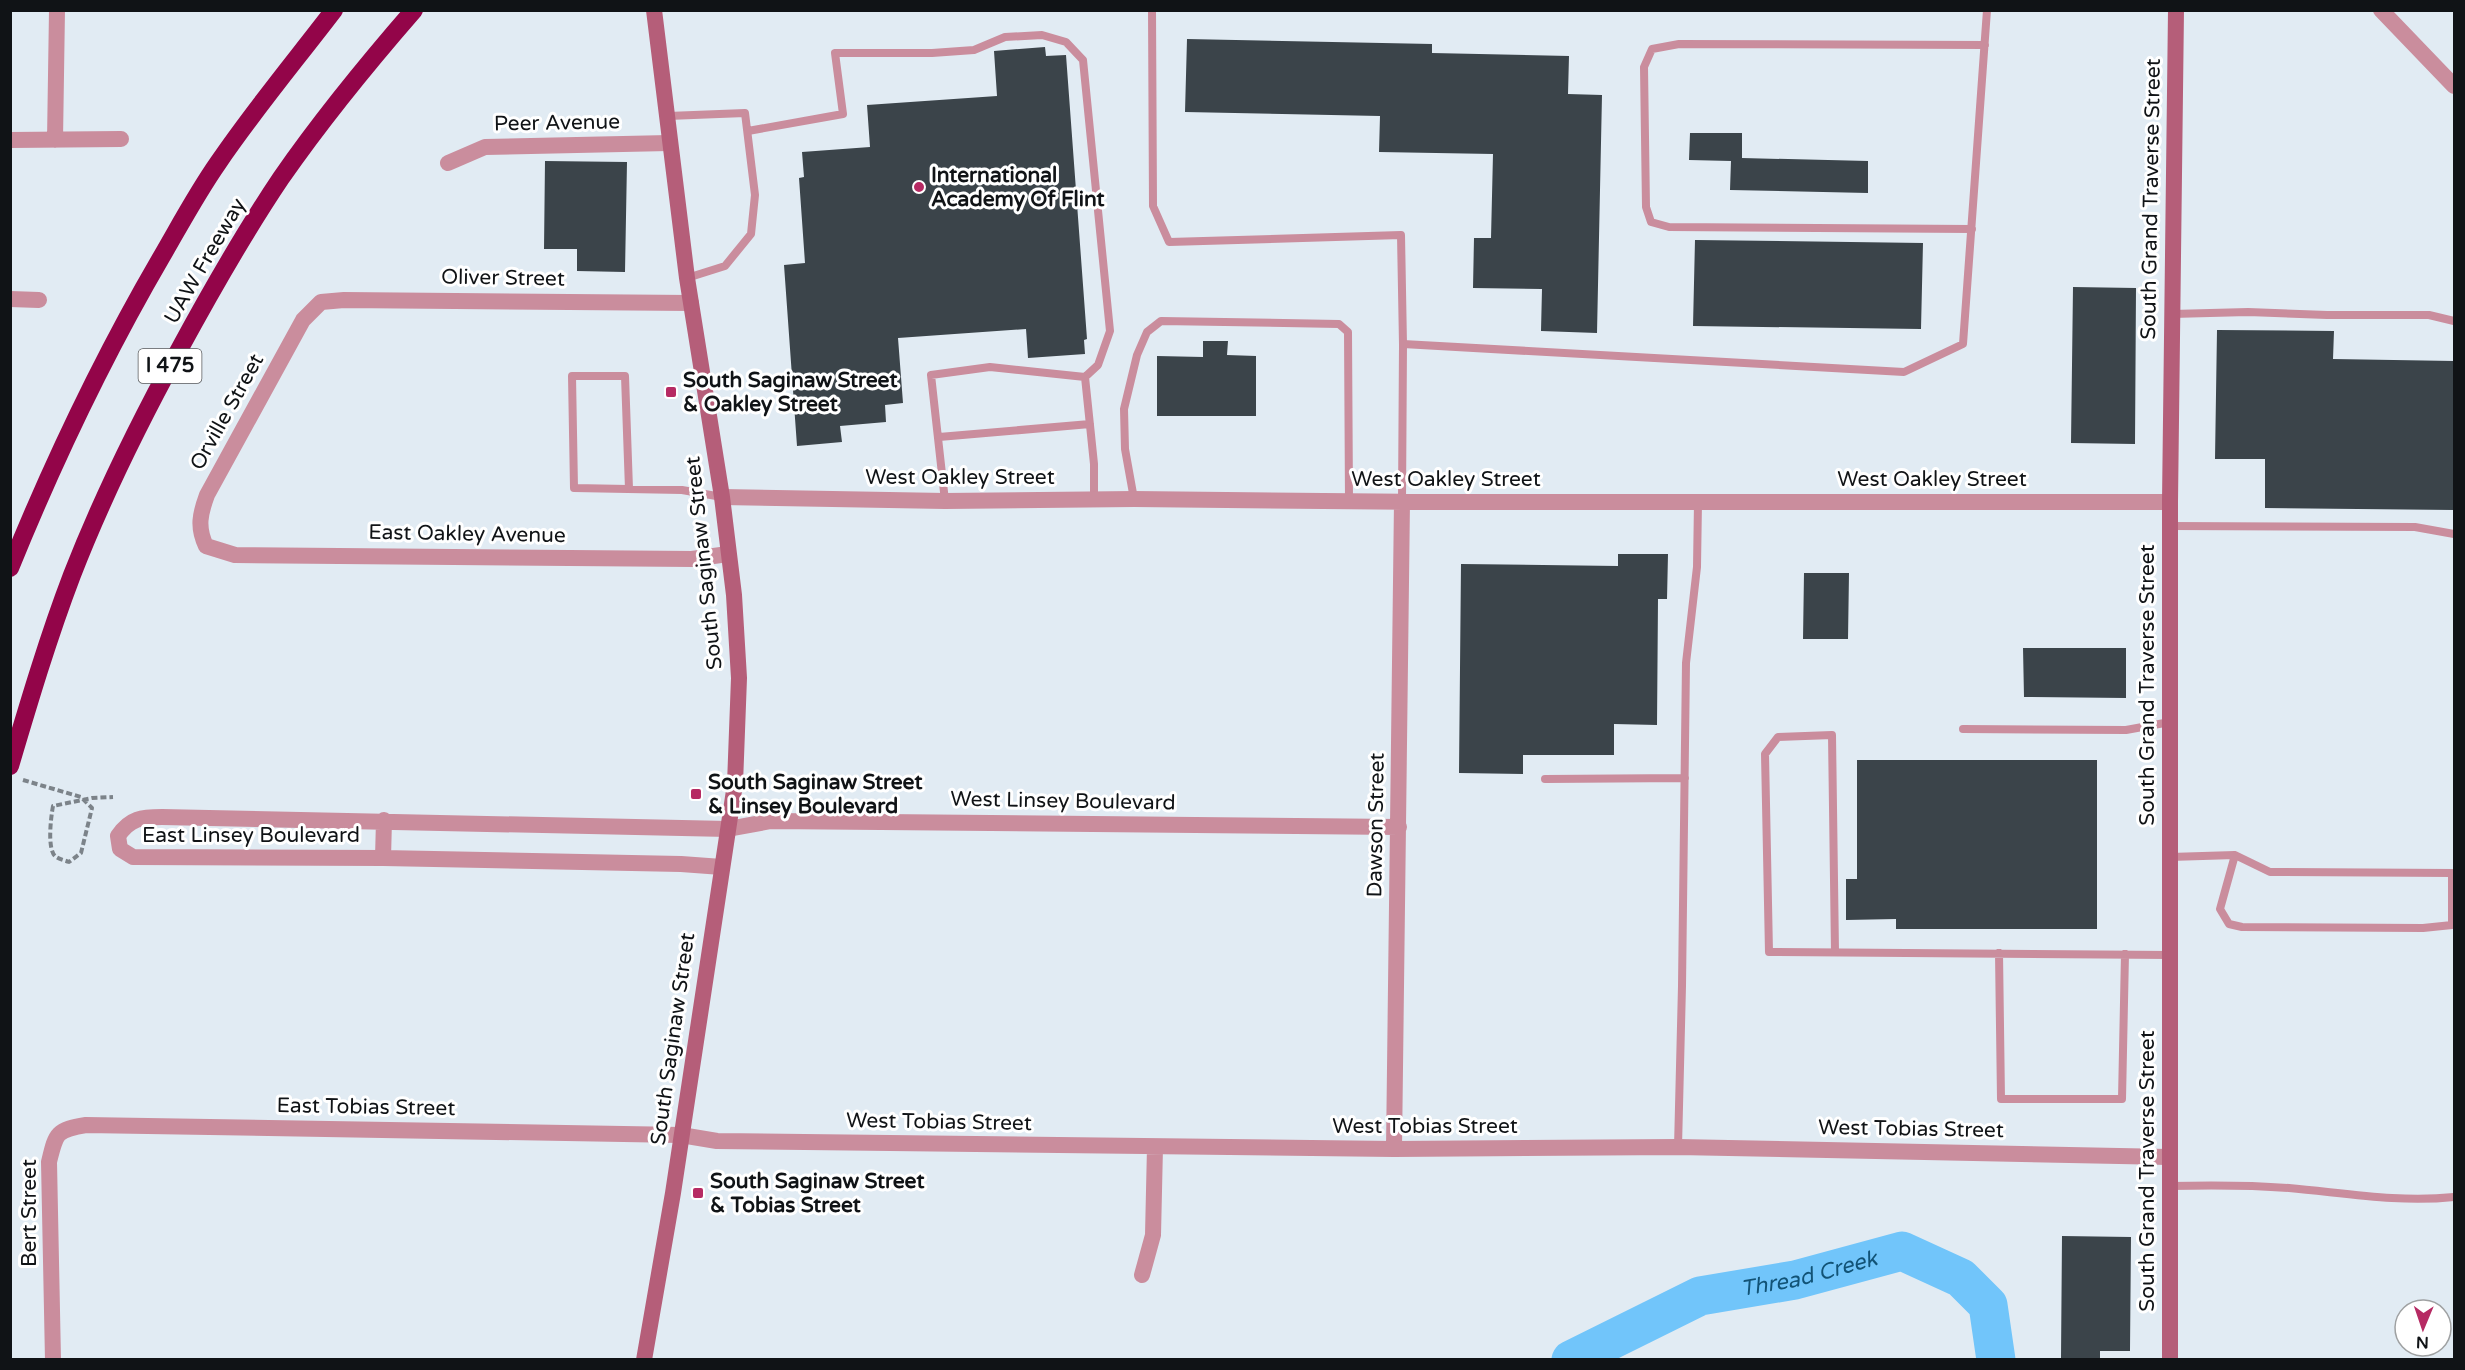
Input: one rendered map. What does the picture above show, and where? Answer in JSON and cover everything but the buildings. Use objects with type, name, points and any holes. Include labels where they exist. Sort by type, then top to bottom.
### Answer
[{"type":"highway","name":"UAW Freeway","points":[[10,568],[66,436],[153,271],[217,164],[334,10]]},
{"type":"highway","name":"UAW Freeway","points":[[15,773],[28,704],[73,574],[119,467],[167,372],[243,237],[281,178],[355,78],[414,10]]},
{"type":"main road","name":"South Saginaw Street","points":[[644,1359],[735,783],[739,678],[734,595],[722,497],[687,278],[654,10]]},
{"type":"main road","name":"South Grand Traverse Street","points":[[2170,1359],[2170,502],[2176,10]]},
{"type":"street","points":[[55,140],[57,10]]},
{"type":"street","points":[[2381,10],[2454,86]]},
{"type":"street","points":[[10,140],[122,139]]},
{"type":"street","name":"Peer Avenue","points":[[448,163],[485,147],[669,143]]},
{"type":"street","points":[[10,299],[39,300]]},
{"type":"street","name":"Oliver Street","points":[[316,305],[321,302],[344,300],[691,303]]},
{"type":"street","name":"Orville Street","points":[[206,546],[199,521],[207,495],[303,320],[316,305]]},
{"type":"street","name":"West Oakley Street","points":[[722,497],[945,501],[1134,499],[2170,502]]},
{"type":"street","name":"Dawson Street","points":[[1394,1149],[1402,501]]},
{"type":"street","name":"East Oakley Avenue","points":[[206,546],[222,553],[235,555],[692,559],[728,554]]},
{"type":"street","name":"East Linsey Boulevard","points":[[722,867],[670,863],[383,858],[133,857],[120,849],[117,836],[125,825],[138,818],[384,820],[728,829]]},
{"type":"street","name":"East Linsey Boulevard","points":[[383,858],[384,820]]},
{"type":"street","name":"West Linsey Boulevard","points":[[728,829],[771,821],[1399,827]]},
{"type":"street","name":"East Tobias Street","points":[[55,1140],[64,1129],[86,1125],[681,1135]]},
{"type":"street","name":"West Tobias Street","points":[[681,1135],[717,1141],[1394,1149],[1678,1147],[2169,1157]]},
{"type":"street","name":"Bert Street","points":[[53,1359],[49,1162],[55,1140]]},
{"type":"street","points":[[1142,1275],[1153,1235],[1155,1147]]},
{"type":"lane","points":[[1152,10],[1153,206],[1169,242],[1401,235],[1402,501]]},
{"type":"lane","points":[[1403,344],[1904,372],[1964,344],[1988,10]]},
{"type":"lane","points":[[748,131],[843,114],[834,53],[933,53],[974,50],[1005,37],[1042,35],[1066,42],[1083,60],[1110,331],[1098,365],[1085,377],[990,367],[932,375],[945,501]]},
{"type":"lane","points":[[1972,229],[1669,226],[1651,222],[1646,207],[1644,67],[1652,49],[1679,44],[1985,45]]},
{"type":"lane","points":[[668,116],[745,113],[748,131],[755,195],[751,234],[725,266],[687,278]]},
{"type":"lane","points":[[2172,314],[2248,312],[2429,315],[2454,321]]},
{"type":"lane","points":[[1134,499],[1125,449],[1124,409],[1137,355],[1147,332],[1161,321],[1339,324],[1348,333],[1349,501]]},
{"type":"lane","points":[[629,489],[625,376],[572,376],[574,488],[682,490],[722,497]]},
{"type":"lane","points":[[1085,377],[1094,464],[1094,499]]},
{"type":"lane","points":[[939,442],[1090,424]]},
{"type":"lane","points":[[1678,1147],[1686,663],[1697,567],[1698,502]]},
{"type":"lane","points":[[2170,526],[2415,527],[2454,534]]},
{"type":"lane","points":[[1963,729],[2126,730],[2170,722]]},
{"type":"lane","points":[[1835,952],[1832,735],[1778,737],[1766,754],[1769,952],[2169,955]]},
{"type":"lane","points":[[1545,779],[1685,778]]},
{"type":"lane","points":[[2170,857],[2235,855],[2270,872],[2452,873],[2452,925],[2423,928],[2242,927],[2229,924],[2220,909],[2235,855]]},
{"type":"lane","points":[[2000,953],[2001,1099],[2122,1099],[2125,954]]},
{"type":"lane","points":[[2169,1186],[2234,1185],[2390,1199],[2454,1197]]},
{"type":"path","points":[[15,773],[81,797],[92,808],[81,853],[69,862],[56,857],[52,852],[50,820],[53,806],[92,798],[113,797]]},
{"type":"waterway","name":"Thread Creek","points":[[1571,1360],[1700,1296],[1795,1280],[1902,1251],[1961,1278],[1988,1305],[1996,1360]]},
{"type":"place","name":"International Academy Of Flint","points":[[919,187]]},
{"type":"place","name":"South Saginaw Street & Oakley Street","points":[[671,392]]},
{"type":"place","name":"South Saginaw Street & Linsey Boulevard","points":[[696,794]]},
{"type":"place","name":"South Saginaw Street & Tobias Street","points":[[698,1193]]}]
